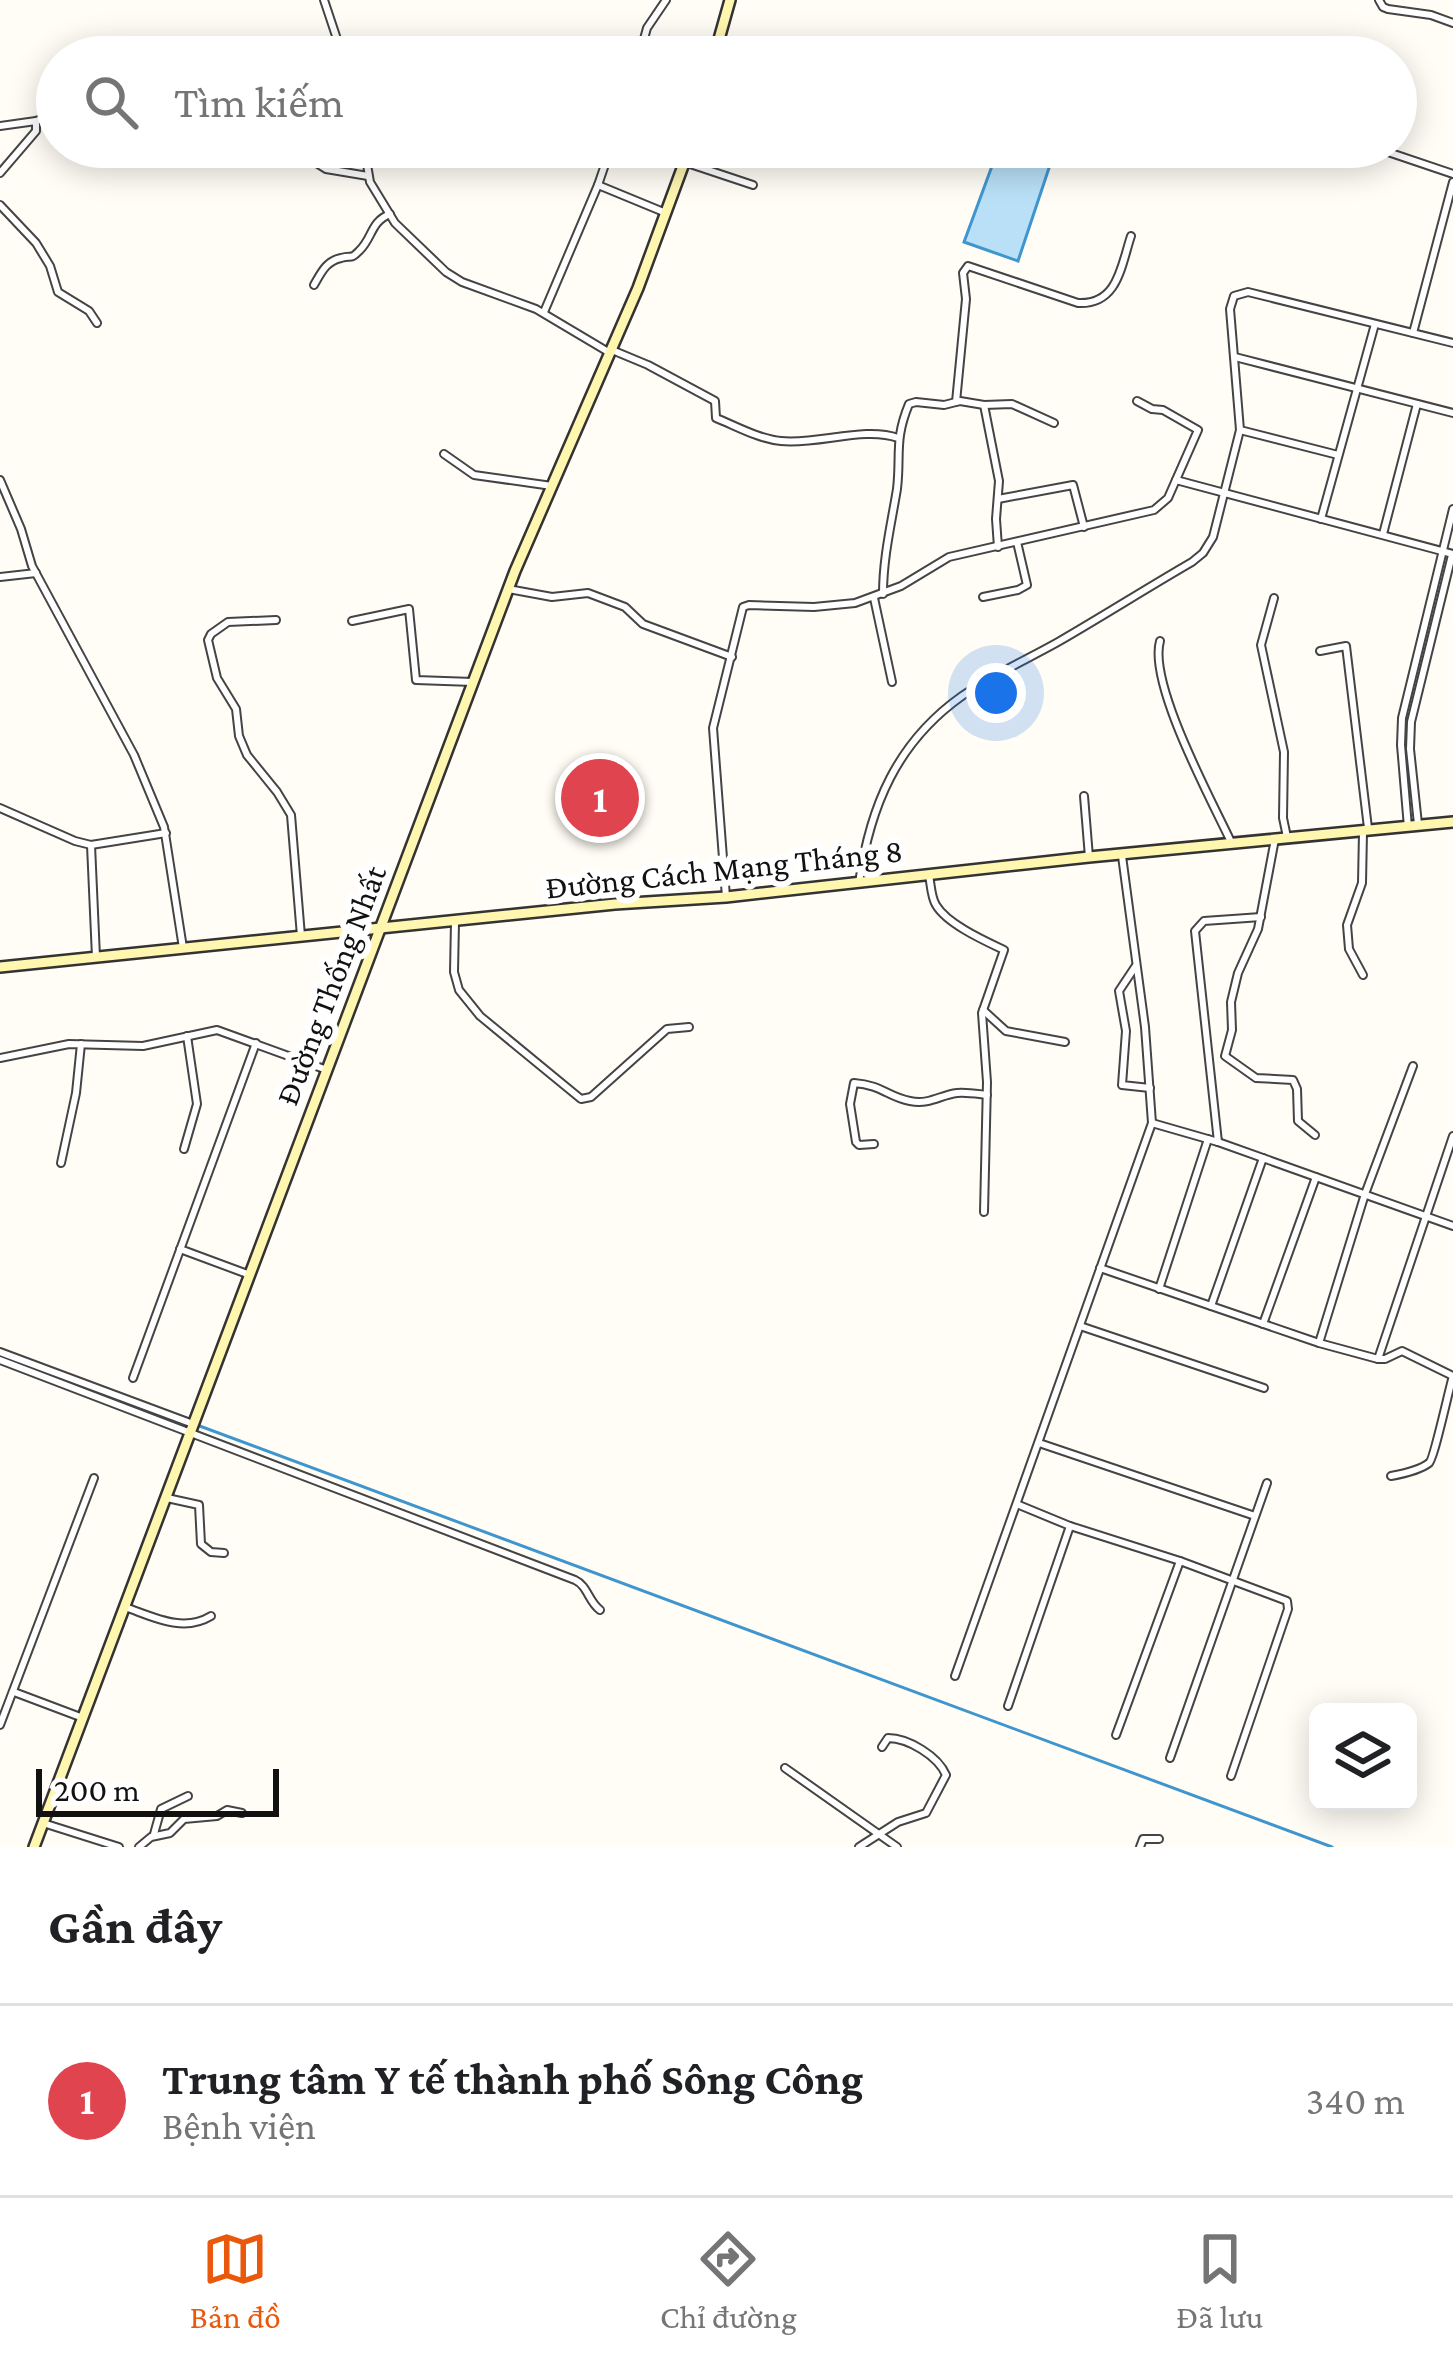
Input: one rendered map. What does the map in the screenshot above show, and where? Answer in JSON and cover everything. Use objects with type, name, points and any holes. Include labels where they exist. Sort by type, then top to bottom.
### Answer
[{"type":"street","points":[[324,0],[337,36]]},
{"type":"street","points":[[645,36],[666,0]]},
{"type":"street","points":[[721,36],[730,0]]},
{"type":"street","points":[[1381,4],[1453,22]]},
{"type":"street","points":[[0,126],[36,121],[36,131],[0,173]]},
{"type":"street","points":[[1413,333],[1453,178],[1417,164]]},
{"type":"street","points":[[324,168],[368,176]]},
{"type":"street","points":[[367,168],[400,230],[446,272],[544,313],[715,401],[716,418],[786,442],[880,434],[898,438]]},
{"type":"street","points":[[544,313],[604,168]]},
{"type":"street","name":"Đường Thống Nhất","points":[[34,1847],[508,589],[611,351],[682,168]]},
{"type":"street","points":[[702,168],[753,185]]},
{"type":"street","points":[[598,185],[666,213]]},
{"type":"street","points":[[0,205],[36,243],[58,292],[98,322]]},
{"type":"street","points":[[314,285],[325,266],[353,256],[375,222],[390,214]]},
{"type":"street","points":[[956,402],[966,299],[963,273],[968,266],[1078,303],[1091,303],[1113,287],[1131,236]]},
{"type":"street","points":[[859,883],[872,818],[904,754],[928,726],[980,685],[1203,554],[1226,494],[1240,430],[1230,309],[1234,296],[1248,292],[1453,343]]},
{"type":"street","points":[[1321,519],[1375,324]]},
{"type":"street","points":[[1234,357],[1453,413]]},
{"type":"street","points":[[726,897],[713,740],[740,611],[745,605],[833,607],[879,596],[949,557],[1154,510],[1168,498],[1198,430],[1137,401]]},
{"type":"street","points":[[892,682],[879,596],[897,483],[898,438],[911,403],[1020,406],[1054,423]]},
{"type":"street","points":[[1383,535],[1417,404]]},
{"type":"street","points":[[984,405],[999,481],[998,547]]},
{"type":"street","points":[[1240,430],[1338,454]]},
{"type":"street","points":[[444,454],[474,475],[552,486]]},
{"type":"street","points":[[0,480],[36,573],[134,754],[166,832],[183,948]]},
{"type":"street","points":[[1176,480],[1453,553],[1432,611]]},
{"type":"street","points":[[998,499],[1072,485],[1084,527]]},
{"type":"street","points":[[1413,826],[1411,730],[1453,509]]},
{"type":"street","points":[[982,597],[1027,585],[1017,542]]},
{"type":"street","points":[[0,577],[36,573]]},
{"type":"street","points":[[508,589],[552,597],[588,592],[625,607],[643,624],[732,657]]},
{"type":"street","points":[[1274,598],[1261,645],[1284,752],[1281,838],[1255,938],[1235,983],[1225,1056],[1256,1078],[1293,1080],[1299,1124],[1316,1135]]},
{"type":"street","points":[[352,621],[409,609],[416,680],[473,682]]},
{"type":"street","points":[[276,620],[228,622],[208,640],[217,678],[236,709],[247,755],[290,815],[301,936]]},
{"type":"street","points":[[1160,641],[1157,656],[1174,718],[1232,844]]},
{"type":"street","points":[[1320,651],[1346,646],[1366,832],[1362,884],[1347,925],[1349,949],[1363,975]]},
{"type":"street","points":[[1084,796],[1088,857]]},
{"type":"street","points":[[0,808],[91,845],[166,832]]},
{"type":"street","name":"Đường Cách Mạng Tháng 8","points":[[0,967],[1453,822]]},
{"type":"street","points":[[91,845],[96,956]]},
{"type":"street","points":[[955,1676],[1152,1123],[1122,856]]},
{"type":"street","points":[[929,875],[933,899],[943,913],[1004,950],[983,1010],[984,1212]]},
{"type":"street","points":[[1159,1288],[1213,1140],[1195,931],[1204,920],[1261,917]]},
{"type":"street","points":[[455,922],[454,972],[459,990],[480,1016],[581,1099],[591,1097],[667,1029],[689,1028]]},
{"type":"street","points":[[1136,966],[1120,992],[1126,1031],[1122,1085],[1150,1088]]},
{"type":"street","points":[[983,1010],[1006,1031],[1065,1042]]},
{"type":"street","points":[[0,1058],[62,1044],[143,1046],[217,1030],[327,1070]]},
{"type":"street","points":[[184,1149],[197,1105],[187,1036]]},
{"type":"street","points":[[133,1378],[256,1043]]},
{"type":"street","points":[[62,1163],[81,1044]]},
{"type":"street","points":[[1318,1342],[1365,1194],[1413,1066]]},
{"type":"street","points":[[874,1144],[856,1142],[850,1104],[854,1083],[876,1085],[915,1102],[957,1093],[987,1095]]},
{"type":"street","points":[[1152,1123],[1213,1140],[1453,1226]]},
{"type":"street","points":[[1378,1359],[1453,1136]]},
{"type":"street","points":[[1211,1306],[1263,1158]]},
{"type":"street","points":[[1263,1324],[1316,1177]]},
{"type":"street","points":[[180,1249],[250,1275]]},
{"type":"street","points":[[1100,1268],[1378,1359],[1402,1351],[1453,1376],[1433,1458],[1391,1476]]},
{"type":"street","points":[[1080,1326],[1264,1388]]},
{"type":"street","points":[[0,1356],[575,1580],[584,1585],[599,1610]]},
{"type":"street","points":[[1039,1443],[1256,1516]]},
{"type":"street","points":[[0,1725],[94,1478]]},
{"type":"street","points":[[1170,1758],[1267,1483]]},
{"type":"street","points":[[166,1498],[199,1505],[201,1544],[211,1552],[224,1552]]},
{"type":"street","points":[[1017,1505],[1277,1595],[1288,1604],[1231,1776]]},
{"type":"street","points":[[1008,1706],[1070,1526]]},
{"type":"street","points":[[1116,1735],[1180,1561]]},
{"type":"street","points":[[125,1607],[181,1624],[194,1625],[211,1616]]},
{"type":"street","points":[[13,1692],[83,1718]]},
{"type":"street","points":[[860,1847],[898,1822],[926,1813],[946,1772],[932,1757],[899,1738],[888,1738],[881,1747]]},
{"type":"street","points":[[785,1768],[897,1847]]},
{"type":"street","points":[[154,1836],[161,1809],[188,1796]]},
{"type":"street","points":[[139,1847],[154,1836],[170,1833],[188,1818],[217,1816],[227,1810],[242,1813]]},
{"type":"street","points":[[43,1823],[119,1847]]},
{"type":"street","points":[[1140,1847],[1143,1839],[1159,1839]]},
{"type":"water","points":[[991,168],[1049,168],[1018,261],[964,242]]},
{"type":"waterway","points":[[197,1425],[1332,1847]]},
{"type":"place","name":"Trung tâm Y tế thành phố Sông Công","points":[[600,798]]}]
